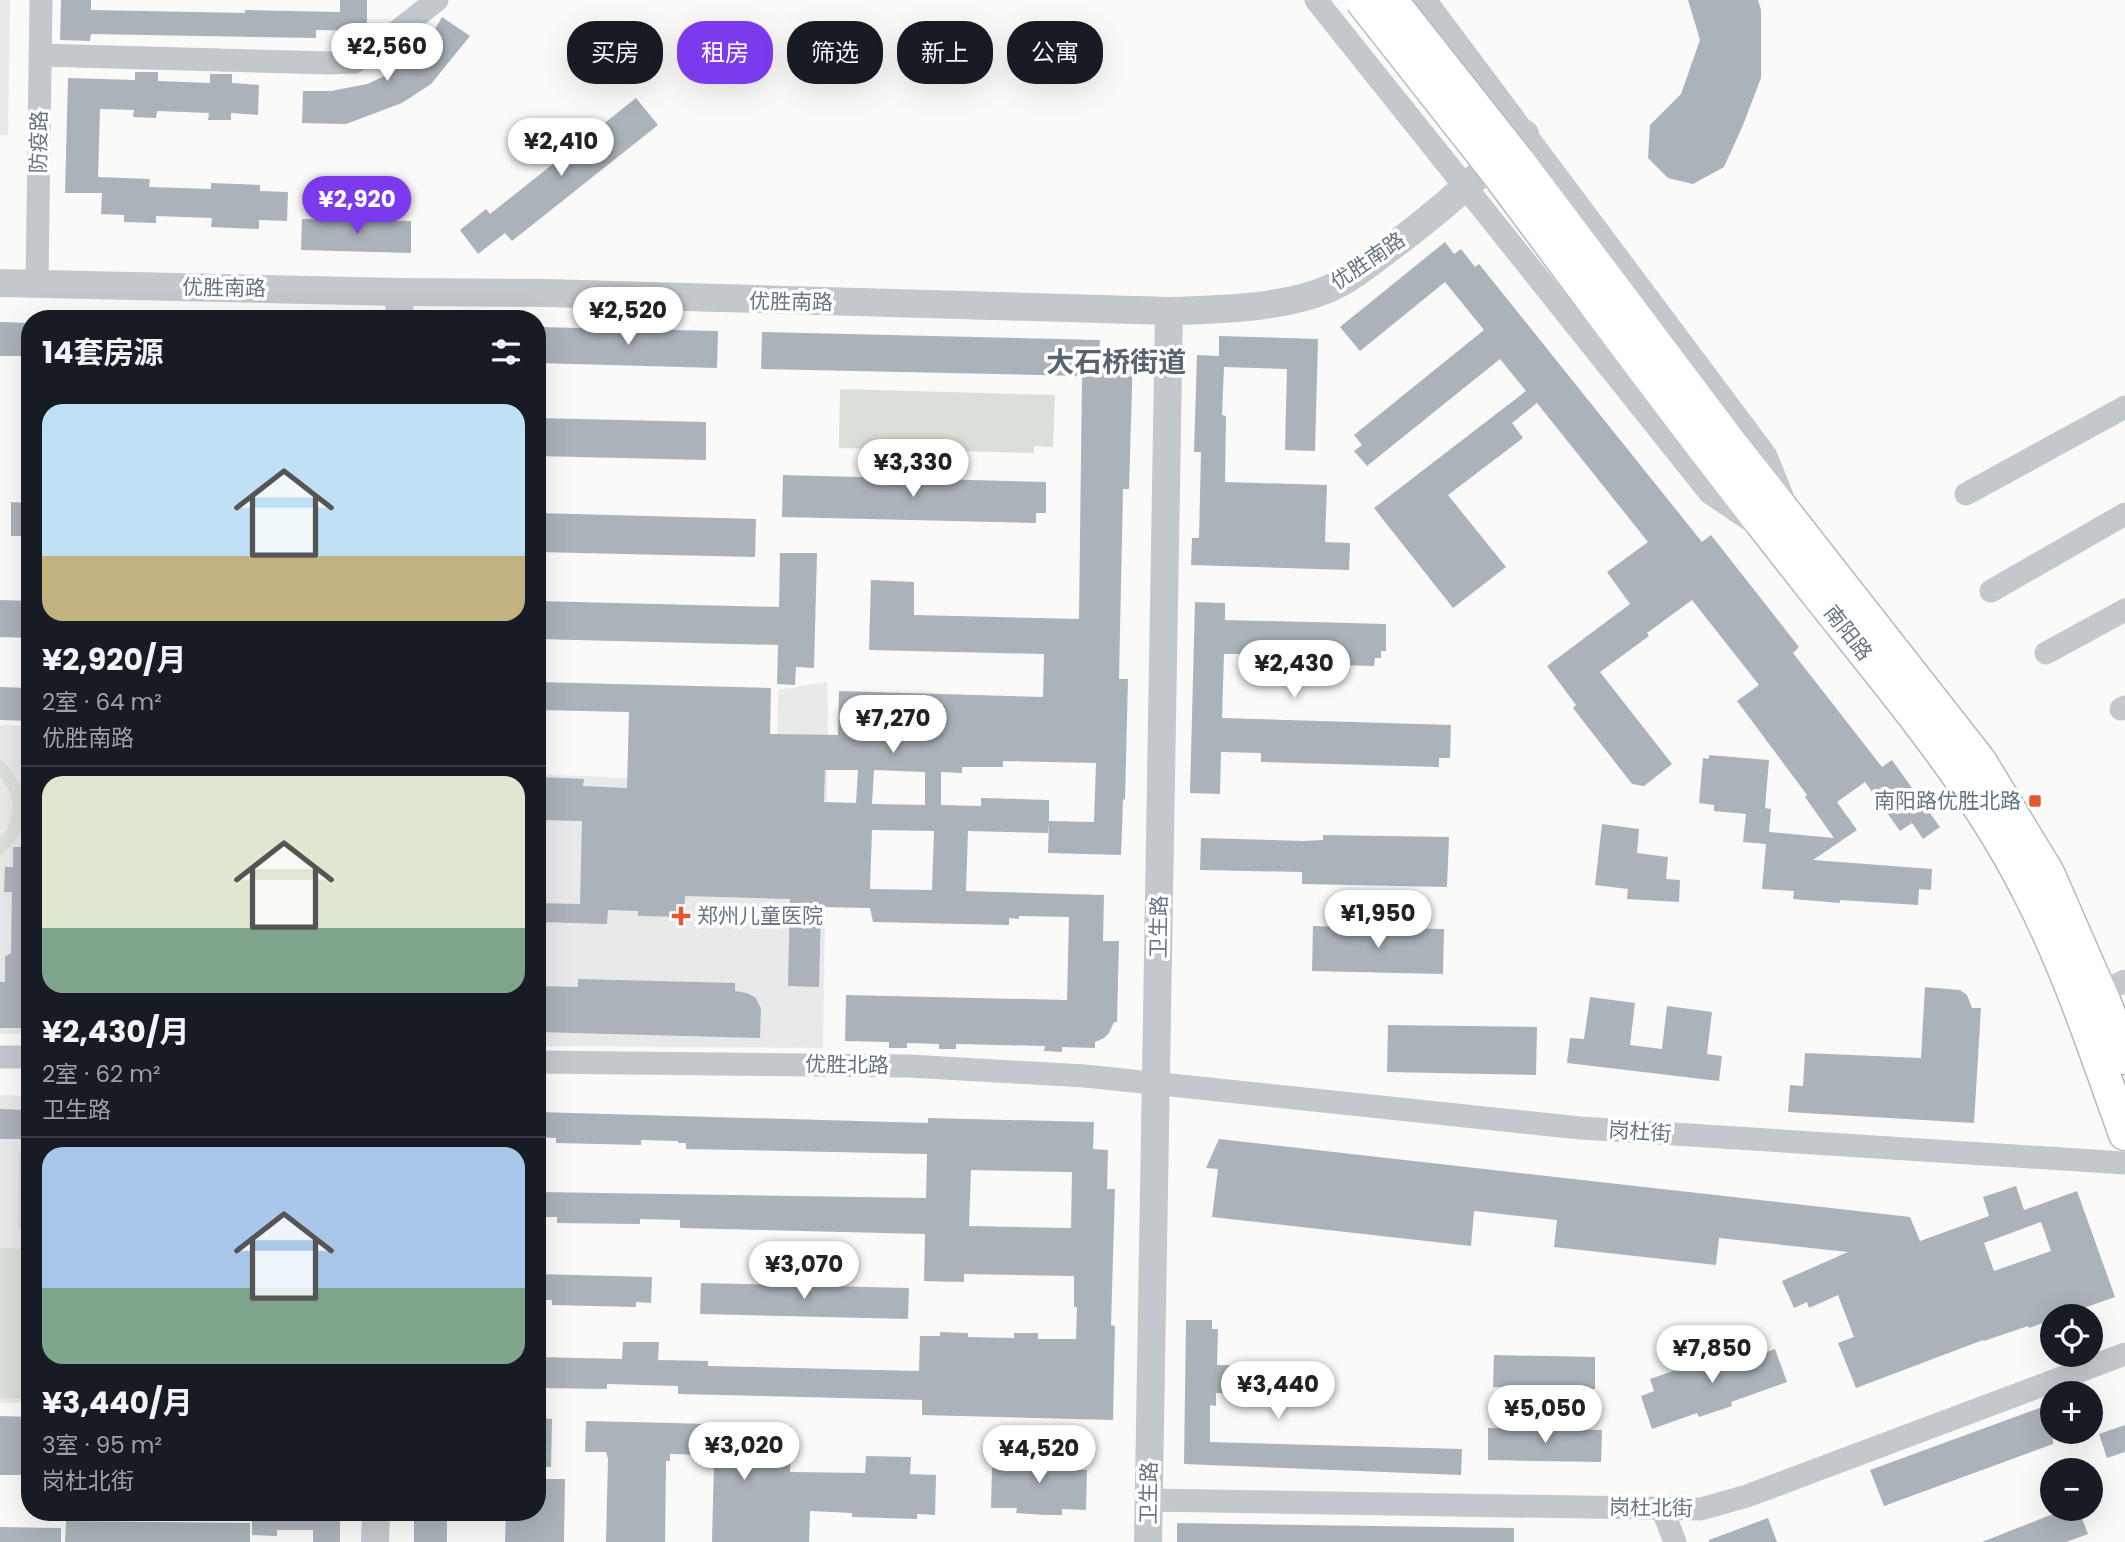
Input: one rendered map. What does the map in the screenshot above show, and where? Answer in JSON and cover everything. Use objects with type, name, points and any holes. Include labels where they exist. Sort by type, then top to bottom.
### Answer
[{"type":"main road","points":[[1361,0],[1514,157]]},
{"type":"main road","points":[[1391,0],[1514,157]]},
{"type":"main road","name":"南阳路","points":[[1514,157],[1709,457],[1780,527],[1980,761],[2048,873],[2101,992],[2125,1058]]},
{"type":"main road","name":"南阳路","points":[[2101,992],[2125,1134]]},
{"type":"street","name":"防疫路","points":[[37,284],[41,0]]},
{"type":"street","points":[[40,55],[354,62],[437,0]]},
{"type":"street","points":[[1316,0],[1710,493],[1780,527]]},
{"type":"street","points":[[1425,0],[1514,157],[1766,456],[1780,527]]},
{"type":"street","name":"优胜南路","points":[[0,283],[400,305],[547,293],[1209,310],[1295,299],[1326,290],[1354,275],[1424,223],[1465,187],[1514,157]]},
{"type":"street","name":"卫生路","points":[[1148,1542],[1169,311]]},
{"type":"street","points":[[1966,494],[2125,407]]},
{"type":"street","points":[[1991,591],[2125,514]]},
{"type":"street","points":[[2046,653],[2125,610]]},
{"type":"street","points":[[0,1057],[21,1057]]},
{"type":"street","name":"优胜北路","points":[[546,1062],[909,1066],[1085,1076],[1156,1083]]},
{"type":"street","name":"岗杜街","points":[[1156,1083],[1580,1128],[2125,1163]]},
{"type":"street","name":"岗杜北街","points":[[1149,1500],[1701,1509],[1748,1496],[2125,1354]]},
{"type":"street","points":[[1662,1508],[1675,1542]]},
{"type":"street","points":[[375,1542],[376,1521]]},
{"type":"shaded area","points":[[0,0],[10,0],[8,135],[0,135]]},
{"type":"shaded area","points":[[840,389],[1055,395],[1053,447],[1034,446],[1034,453],[839,448]]},
{"type":"shaded area","name":"郑州儿童医院","points":[[827,682],[823,1048],[546,1046],[546,774],[776,785],[778,690]]},
{"type":"shaded area","points":[[0,725],[21,726],[21,1034],[0,1034]]},
{"type":"shaded area","points":[[0,759],[21,790],[21,828],[12,845],[0,855],[0,838],[7,830],[13,803],[0,776]]},
{"type":"shaded area","points":[[0,1095],[21,1096],[21,1403],[0,1403]]},
{"type":"shaded area","points":[[19,1153],[21,1228],[18,1228]]},
{"type":"shaded area","points":[[0,1248],[21,1249],[21,1399],[0,1398]]},
{"type":"building","points":[[61,0],[91,0],[91,10],[245,13],[245,10],[340,12],[340,0],[367,0],[367,31],[316,30],[316,38],[91,34],[90,41],[60,40]]},
{"type":"building","points":[[1688,0],[1758,0],[1761,10],[1761,78],[1743,125],[1724,167],[1693,184],[1668,178],[1648,158],[1650,125],[1681,94],[1700,40]]},
{"type":"building","points":[[442,17],[470,36],[431,84],[402,103],[346,124],[302,123],[303,91],[331,91],[367,84],[387,75],[410,59],[429,39]]},
{"type":"building","points":[[135,72],[158,72],[158,81],[210,83],[210,74],[232,74],[232,83],[259,85],[258,115],[231,113],[231,120],[208,120],[209,113],[157,111],[156,118],[133,117],[134,110],[100,109],[98,177],[150,179],[149,187],[211,189],[211,183],[260,185],[260,191],[288,192],[287,221],[259,220],[259,229],[211,227],[212,218],[156,216],[156,223],[124,222],[124,215],[101,214],[102,193],[65,193],[68,78],[135,80]]},
{"type":"building","points":[[636,98],[658,125],[512,241],[505,233],[478,254],[460,230],[486,209],[490,214]]},
{"type":"building","points":[[302,219],[411,221],[411,253],[301,250]]},
{"type":"building","points":[[1445,242],[1454,254],[1461,249],[1475,267],[1479,264],[1702,542],[1711,535],[1799,647],[1793,653],[1882,767],[1892,760],[1940,827],[1923,839],[1912,823],[1900,831],[1865,782],[1837,802],[1857,830],[1813,860],[1932,869],[1931,890],[1919,889],[1918,905],[1793,899],[1794,891],[1762,889],[1766,844],[1743,842],[1746,814],[1714,811],[1714,805],[1699,803],[1703,758],[1709,759],[1709,755],[1769,760],[1765,808],[1771,809],[1769,832],[1834,838],[1805,797],[1807,795],[1737,701],[1759,685],[1692,600],[1600,672],[1672,764],[1644,786],[1632,784],[1573,708],[1576,705],[1547,666],[1630,604],[1607,572],[1648,542],[1537,403],[1512,423],[1523,438],[1448,495],[1506,567],[1453,608],[1374,508],[1526,391],[1500,359],[1367,466],[1354,451],[1362,445],[1354,435],[1484,330],[1445,282],[1360,351],[1340,327]]},
{"type":"building","points":[[0,322],[21,323],[21,356],[0,356]]},
{"type":"building","points":[[546,327],[718,331],[717,368],[546,363]]},
{"type":"building","points":[[762,332],[1100,340],[1099,353],[1133,354],[1129,489],[1123,489],[1119,679],[1128,679],[1121,855],[1048,853],[1049,821],[1048,833],[968,831],[966,891],[1104,895],[1103,941],[1119,941],[1117,1022],[1114,1022],[1104,1038],[1095,1042],[1095,1048],[1062,1047],[1062,1052],[1044,1051],[1045,1046],[956,1044],[956,1049],[939,1049],[939,1044],[907,1043],[907,1048],[889,1048],[889,1042],[845,1041],[846,995],[1067,1000],[1069,917],[1019,916],[1019,919],[1009,918],[1009,925],[873,922],[870,908],[821,907],[819,987],[788,986],[790,899],[685,896],[684,917],[638,916],[638,911],[608,910],[607,924],[546,922],[546,903],[580,904],[582,821],[546,820],[546,777],[584,779],[583,786],[627,788],[629,712],[546,710],[546,682],[771,688],[770,734],[838,735],[839,691],[1043,697],[1044,654],[869,650],[871,580],[914,582],[914,615],[1079,619],[1082,376],[761,369]],"holes":[[[1003,761],[1096,763],[1094,822],[1049,821],[1049,800],[981,798],[981,806],[941,805],[941,772],[962,773],[962,767],[1003,767]],[[825,770],[858,770],[856,803],[824,802]],[[874,770],[925,772],[925,805],[872,804]],[[872,830],[934,831],[932,890],[870,889]]]},
{"type":"building","points":[[1219,336],[1318,339],[1315,451],[1285,450],[1287,369],[1224,367],[1222,415],[1226,416],[1225,482],[1327,485],[1325,542],[1350,543],[1349,570],[1191,565],[1192,538],[1199,538],[1201,452],[1194,452],[1197,355],[1219,356]]},
{"type":"building","points":[[546,418],[706,422],[706,460],[546,456]]},
{"type":"building","points":[[783,475],[1046,482],[1046,513],[1036,513],[1036,523],[782,517]]},
{"type":"building","points":[[11,502],[21,503],[21,536],[11,536]]},
{"type":"building","points":[[546,513],[756,519],[755,557],[546,552]]},
{"type":"building","points":[[780,553],[817,553],[814,668],[796,667],[795,685],[777,684],[778,645],[546,639],[546,601],[779,607]]},
{"type":"building","points":[[0,600],[21,601],[21,638],[0,637]]},
{"type":"building","points":[[1195,602],[1225,603],[1225,620],[1386,624],[1386,651],[1381,651],[1381,658],[1375,658],[1374,666],[1261,663],[1262,654],[1224,654],[1222,718],[1451,725],[1450,758],[1439,758],[1439,767],[1261,762],[1261,753],[1221,752],[1220,794],[1190,793]]},
{"type":"building","points":[[0,687],[21,688],[21,721],[0,720]]},
{"type":"building","points":[[1602,824],[1639,829],[1637,853],[1668,857],[1666,879],[1680,880],[1679,902],[1627,899],[1628,889],[1595,885]]},
{"type":"building","points":[[1323,835],[1449,837],[1447,887],[1302,884],[1302,872],[1200,870],[1201,838],[1303,841],[1323,840]]},
{"type":"building","points":[[13,847],[21,847],[21,1028],[0,1028],[0,982],[5,982],[5,957],[11,953],[12,892],[4,892],[5,867],[13,867]]},
{"type":"building","points":[[1313,926],[1444,929],[1443,974],[1312,971]]},
{"type":"building","points":[[578,979],[735,983],[735,991],[756,998],[761,1009],[760,1038],[546,1032],[546,986],[578,987]]},
{"type":"building","points":[[1925,987],[1960,990],[1967,995],[1972,1008],[1981,1008],[1974,1123],[1788,1112],[1790,1085],[1803,1086],[1805,1053],[1921,1058]]},
{"type":"building","points":[[1590,997],[1635,1003],[1630,1045],[1662,1049],[1667,1006],[1712,1012],[1707,1054],[1722,1056],[1719,1081],[1567,1063],[1570,1038],[1584,1039]]},
{"type":"building","points":[[1388,1025],[1537,1027],[1536,1075],[1387,1072]]},
{"type":"building","points":[[0,1109],[21,1110],[21,1139],[0,1139]]},
{"type":"building","points":[[546,1112],[928,1123],[928,1118],[1094,1122],[1093,1149],[1108,1150],[1107,1189],[1115,1189],[1111,1325],[1115,1326],[1113,1420],[922,1415],[922,1400],[678,1394],[678,1386],[607,1384],[607,1389],[546,1388],[546,1357],[622,1359],[623,1342],[659,1342],[658,1360],[708,1361],[708,1366],[919,1371],[920,1336],[940,1336],[940,1332],[968,1333],[968,1337],[1014,1338],[1014,1333],[1038,1333],[1038,1339],[1076,1339],[1074,1276],[964,1274],[964,1282],[924,1281],[925,1234],[680,1228],[680,1220],[640,1219],[640,1224],[557,1223],[557,1217],[546,1217],[546,1192],[926,1198],[927,1154],[686,1149],[686,1143],[678,1141],[641,1140],[641,1145],[556,1143],[556,1138],[546,1137]],"holes":[[[971,1170],[1072,1172],[1071,1228],[969,1226]]]},
{"type":"building","points":[[1219,1139],[1910,1217],[1920,1241],[1989,1216],[1983,1197],[2016,1186],[2024,1210],[2077,1191],[2115,1297],[2095,1304],[2040,1304],[2040,1324],[1983,1340],[1856,1388],[1838,1343],[1854,1337],[1838,1295],[1809,1308],[1807,1302],[1794,1308],[1782,1281],[1848,1252],[1719,1238],[1716,1265],[1554,1247],[1557,1220],[1474,1211],[1471,1246],[1212,1217],[1218,1169],[1206,1168]],"holes":[[[2041,1222],[2051,1251],[1994,1271],[1984,1243]]]},
{"type":"building","points":[[546,1274],[652,1277],[651,1303],[636,1302],[636,1307],[552,1305],[552,1300],[546,1300]]},
{"type":"building","points":[[701,1283],[909,1288],[908,1319],[700,1314]]},
{"type":"building","points":[[1186,1320],[1212,1320],[1212,1329],[1218,1329],[1217,1365],[1302,1366],[1302,1395],[1216,1393],[1216,1406],[1210,1405],[1210,1442],[1462,1449],[1461,1475],[1184,1464]]},
{"type":"building","points":[[1757,1342],[1761,1354],[1775,1349],[1787,1382],[1731,1402],[1732,1406],[1699,1417],[1697,1413],[1652,1429],[1641,1396],[1654,1391],[1650,1379]]},
{"type":"building","points":[[1494,1355],[1595,1357],[1595,1389],[1493,1387]]},
{"type":"building","points":[[2040,1408],[2040,1444],[2053,1444],[1884,1506],[1870,1470]]},
{"type":"building","points":[[0,1416],[21,1417],[21,1475],[0,1475]]},
{"type":"building","points":[[546,1419],[552,1419],[551,1467],[546,1467]]},
{"type":"building","points":[[586,1421],[791,1426],[790,1472],[865,1473],[866,1456],[911,1457],[910,1474],[936,1475],[935,1515],[917,1514],[917,1519],[852,1517],[852,1513],[810,1511],[809,1542],[712,1542],[714,1462],[706,1462],[706,1455],[670,1454],[670,1461],[666,1461],[665,1542],[606,1542],[608,1459],[606,1452],[585,1452]]},
{"type":"building","points":[[2125,1425],[2125,1452],[2107,1458],[2102,1444],[2103,1433]]},
{"type":"building","points":[[1488,1428],[1602,1430],[1601,1462],[1488,1460]]},
{"type":"building","points":[[1018,1449],[1063,1450],[1062,1470],[1087,1470],[1086,1510],[1062,1509],[1062,1515],[1045,1515],[1016,1513],[1017,1508],[991,1508],[992,1468],[1017,1468]]},
{"type":"building","points":[[546,1479],[565,1479],[564,1542],[505,1542],[506,1521],[546,1521]]},
{"type":"building","points":[[1768,1518],[1777,1542],[1709,1542],[1709,1540]]},
{"type":"building","points":[[2040,1519],[2083,1521],[2088,1534],[2066,1542],[1982,1542]]},
{"type":"building","points":[[66,1521],[250,1523],[250,1542],[65,1542]]},
{"type":"building","points":[[252,1521],[340,1521],[340,1542],[313,1542],[313,1530],[277,1530],[277,1536],[252,1535]]},
{"type":"building","points":[[414,1521],[447,1521],[447,1542],[414,1542]]},
{"type":"building","points":[[1177,1523],[1514,1528],[1514,1542],[1177,1542]]},
{"type":"building","points":[[0,1527],[61,1528],[61,1542],[0,1542]]},
{"type":"place","name":"南阳路优胜北路","points":[[2035,801]]},
{"type":"place","name":"郑州儿童医院","points":[[681,916]]},
{"type":"district","name":"大石桥街道","points":[[1116,362]]}]
